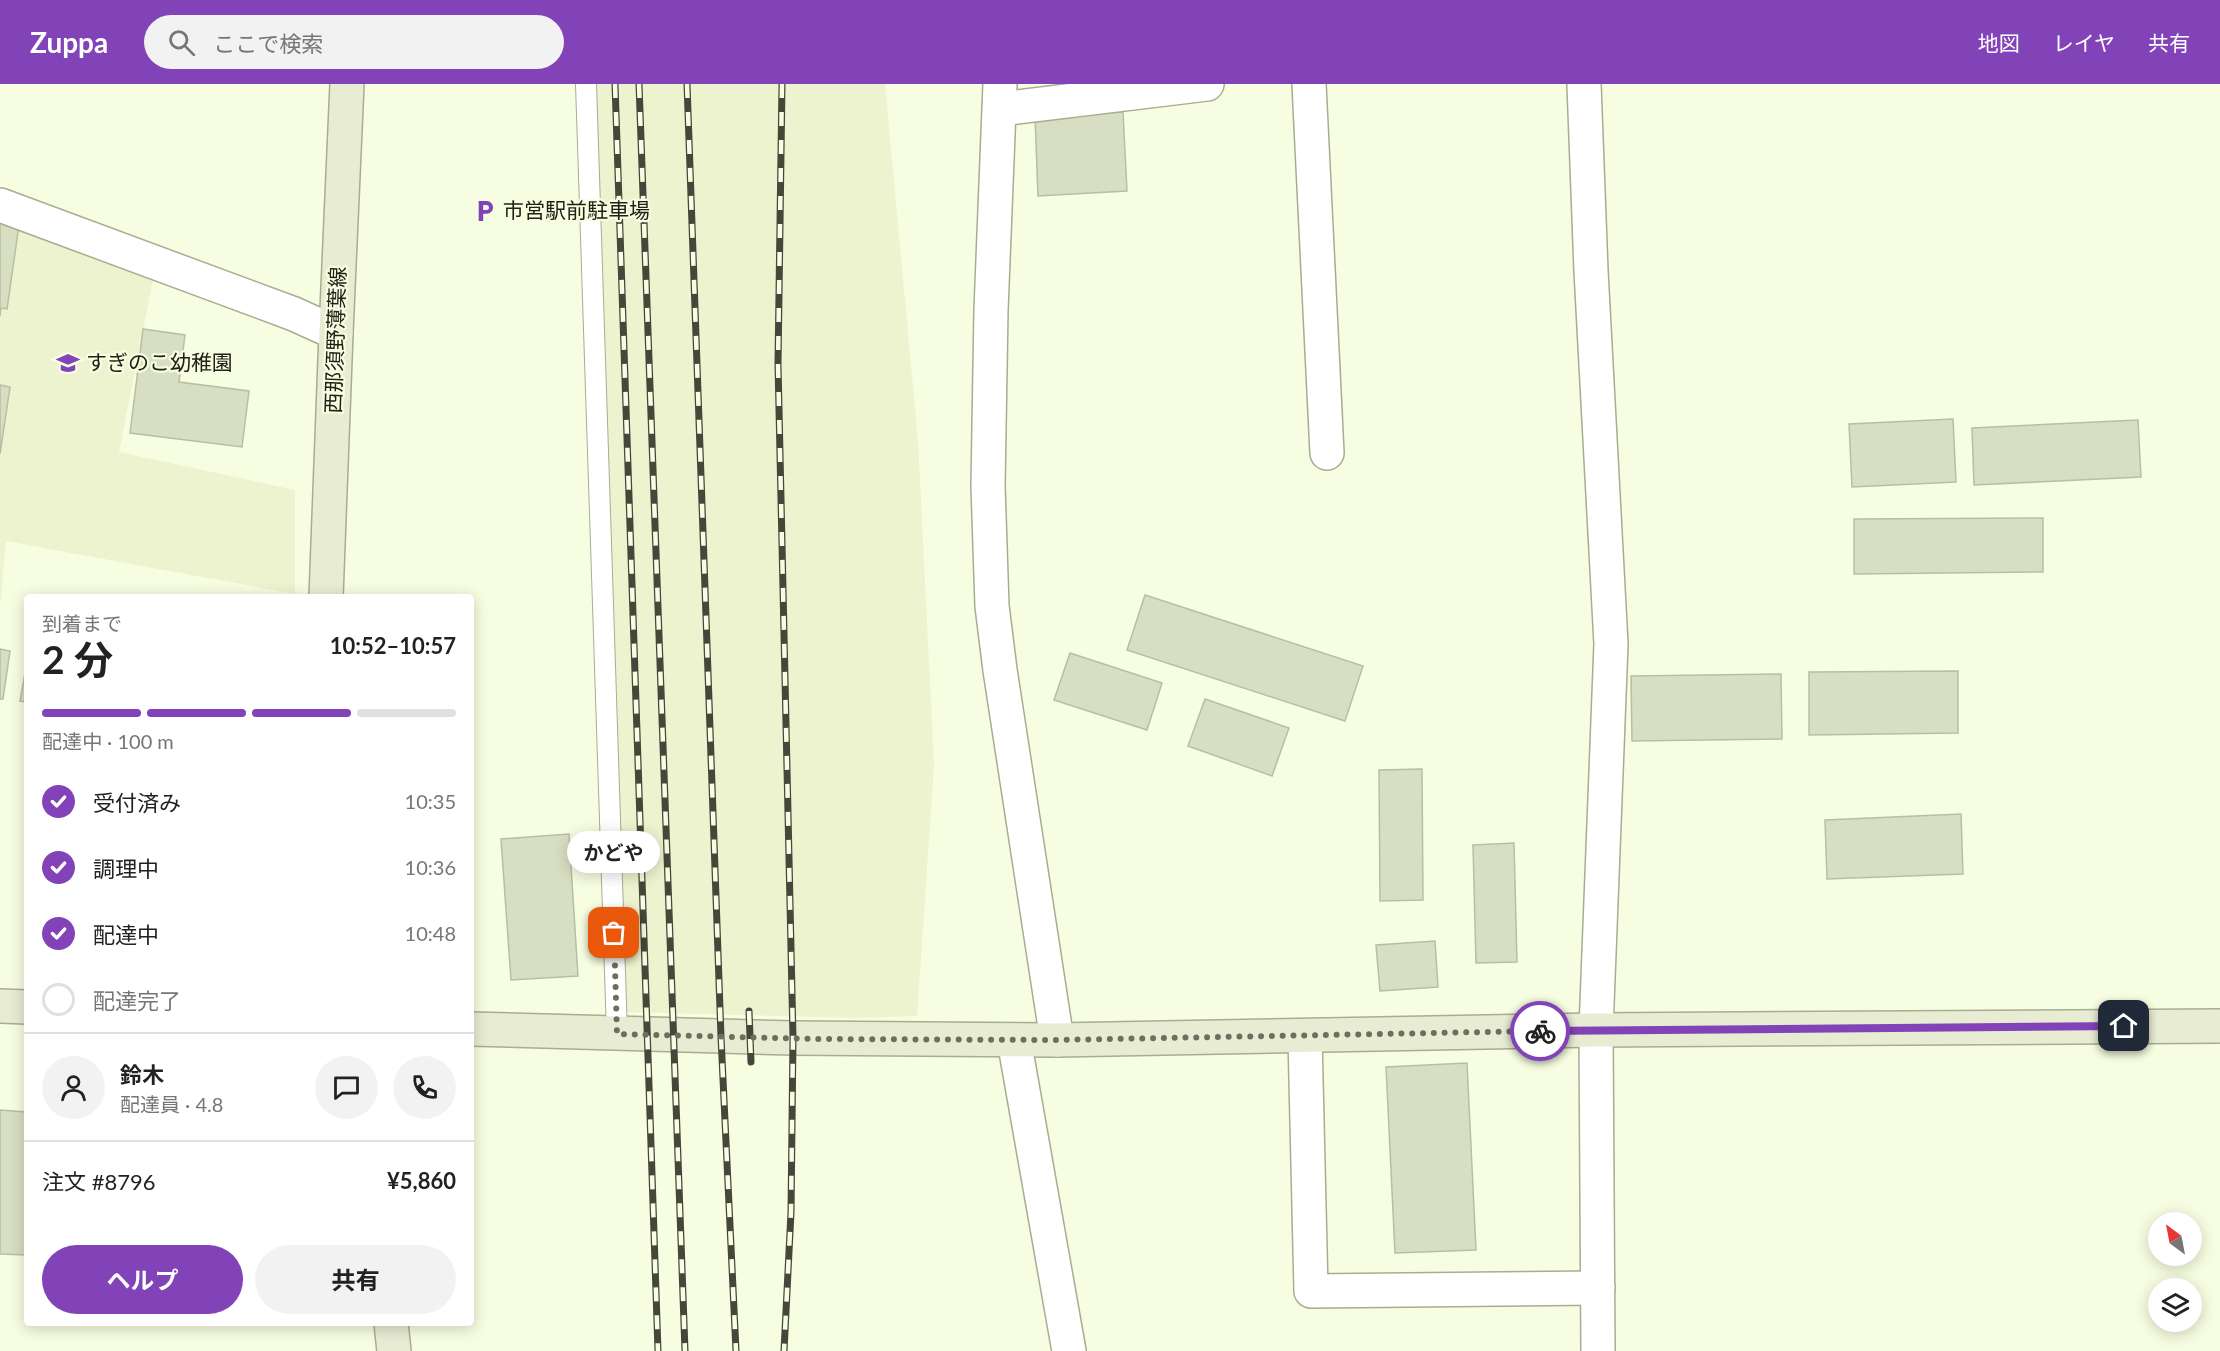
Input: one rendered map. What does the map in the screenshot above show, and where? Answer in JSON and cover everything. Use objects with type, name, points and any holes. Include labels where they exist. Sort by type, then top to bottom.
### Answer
[{"type":"street","name":"西那須野薄葉線","points":[[326,594],[347,84]]},
{"type":"street","points":[[1057,1040],[992,606],[988,486],[990,322],[1000,96],[1207,84]]},
{"type":"street","points":[[1309,84],[1327,453]]},
{"type":"street","points":[[1584,84],[1591,271],[1611,644],[1596,1030],[1599,1351]]},
{"type":"street","points":[[0,205],[294,314],[336,333]]},
{"type":"street","points":[[0,1006],[24,1007]]},
{"type":"street","points":[[474,1029],[794,1038],[1057,1040],[1596,1030],[2220,1026]]},
{"type":"street","points":[[1305,1037],[1311,1292],[1598,1288]]},
{"type":"street","points":[[1014,1040],[1070,1351]]},
{"type":"street","points":[[391,1326],[394,1351]]},
{"type":"lane","points":[[586,84],[617,1034]]},
{"type":"shaded area","points":[[594,84],[885,84],[918,441],[934,765],[917,1016],[858,1018],[625,1012]]},
{"type":"shaded area","name":"すぎのこ幼稚園","points":[[0,215],[154,274],[119,452],[295,490],[295,594],[6,541],[0,606]]},
{"type":"building","points":[[1123,112],[1127,191],[1038,196],[1035,117]]},
{"type":"building","points":[[0,222],[19,225],[7,309],[1,308],[0,316]]},
{"type":"building","points":[[143,329],[185,335],[179,382],[249,391],[242,447],[130,433]]},
{"type":"building","points":[[0,385],[10,387],[0,454]]},
{"type":"building","points":[[1953,419],[1956,482],[1852,487],[1849,424]]},
{"type":"building","points":[[2138,420],[2141,477],[1974,485],[1972,428]]},
{"type":"building","points":[[2043,518],[2043,572],[1854,574],[1854,519]]},
{"type":"building","points":[[1145,595],[1363,666],[1345,721],[1127,650]]},
{"type":"building","points":[[0,649],[10,651],[3,699],[0,699]]},
{"type":"building","points":[[1070,653],[1162,683],[1147,730],[1054,700]]},
{"type":"building","points":[[1958,671],[1958,733],[1809,735],[1809,672]]},
{"type":"building","points":[[1781,674],[1782,739],[1632,741],[1631,676]]},
{"type":"building","points":[[24,679],[24,702],[20,701]]},
{"type":"building","points":[[1205,699],[1289,728],[1272,776],[1188,746]]},
{"type":"building","points":[[1422,769],[1423,900],[1380,901],[1379,770]]},
{"type":"building","points":[[1961,814],[1963,874],[1827,879],[1825,820]]},
{"type":"building","points":[[569,834],[578,976],[511,980],[501,839]]},
{"type":"building","points":[[1514,843],[1517,962],[1476,963],[1473,845]]},
{"type":"building","points":[[1435,941],[1438,987],[1380,991],[1376,945]]},
{"type":"building","points":[[1467,1063],[1476,1250],[1395,1253],[1386,1067]]},
{"type":"building","points":[[0,1110],[24,1112],[24,1255],[0,1254]]},
{"type":"railway","points":[[615,84],[658,1351]]},
{"type":"railway","points":[[639,84],[685,1351]]},
{"type":"railway","points":[[687,84],[721,1037],[736,1351]]},
{"type":"railway","points":[[782,84],[778,364],[793,1038],[791,1212],[784,1351]]},
{"type":"railway","points":[[749,1011],[751,1062]]},
{"type":"way so far","points":[[614,933],[617,1034],[816,1039],[1057,1040],[1540,1031]]},
{"type":"place","name":"市営駅前駐車場","points":[[485,211]]},
{"type":"place","name":"すぎのこ幼稚園","points":[[68,363]]},
{"type":"place","name":"かどや","points":[[614,933]]},
{"type":"route","points":[[1540,1031],[2124,1026]]}]
